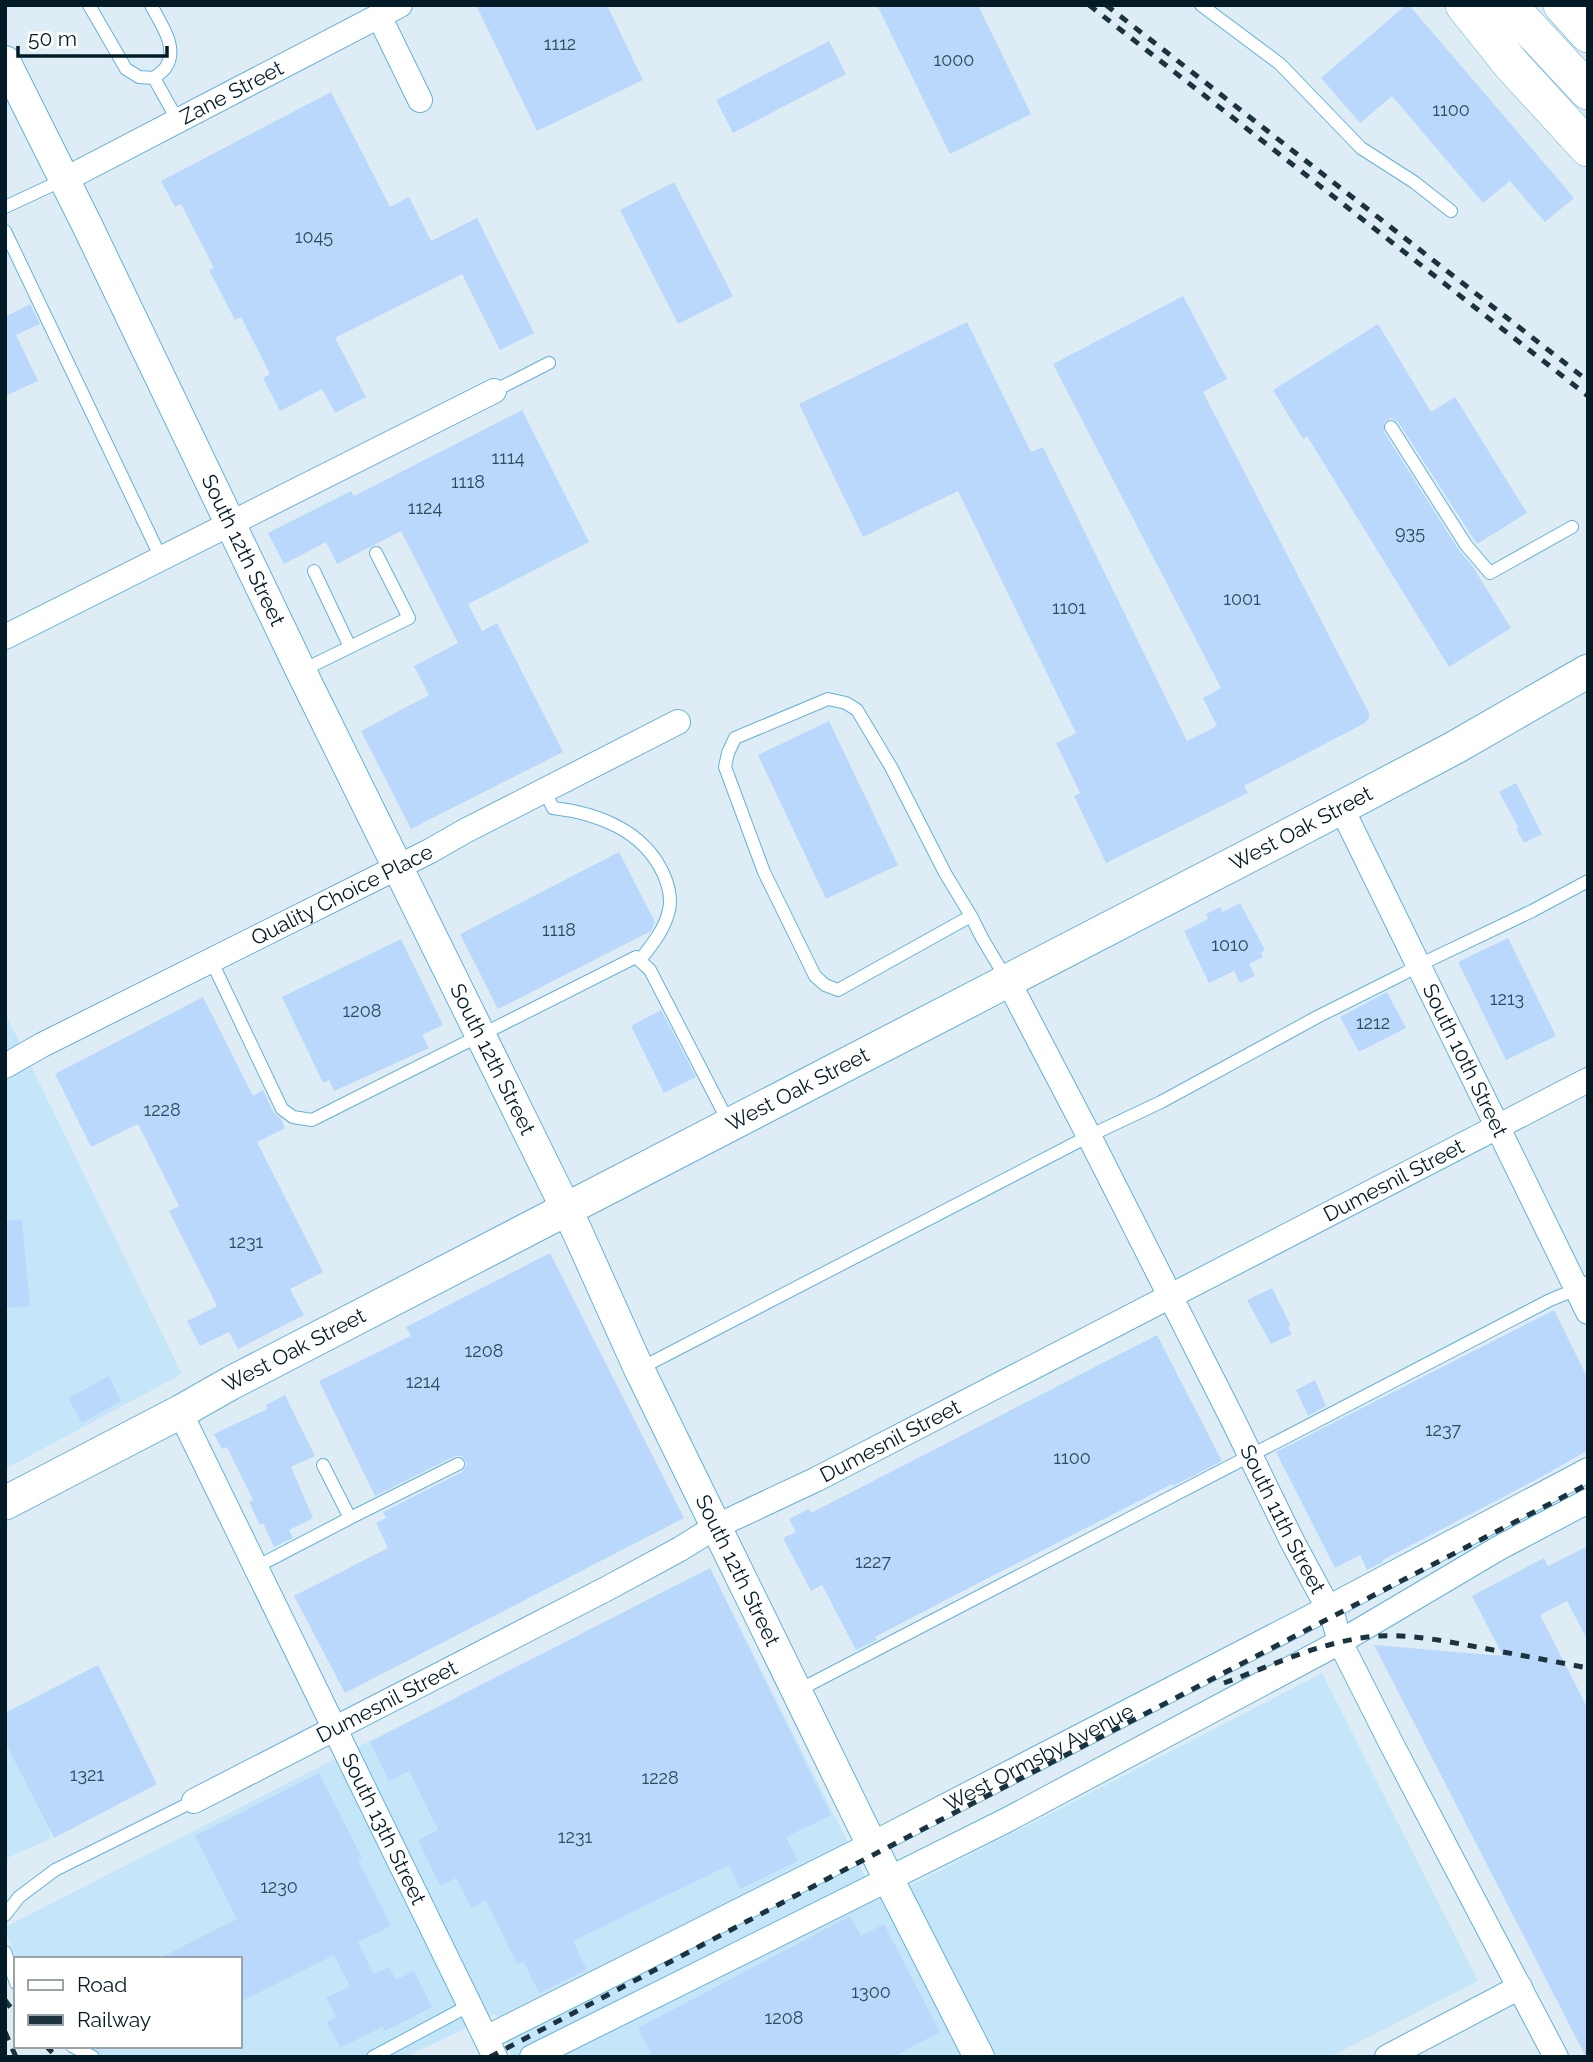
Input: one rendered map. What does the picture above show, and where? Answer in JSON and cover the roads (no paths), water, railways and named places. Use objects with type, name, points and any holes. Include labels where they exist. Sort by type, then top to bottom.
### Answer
[{"type":"main road","points":[[1464,5],[1511,64],[1588,148]]},
{"type":"main road","points":[[1508,5],[1588,91]]},
{"type":"main road","points":[[1562,5],[1588,34]]},
{"type":"main road","name":"West Oak Street","points":[[5,1503],[1454,748],[1588,671]]},
{"type":"street","points":[[389,11],[420,100]]},
{"type":"street","name":"Zane Street","points":[[64,180],[389,11]]},
{"type":"street","name":"South 12th Street","points":[[5,61],[566,1209],[639,1369],[888,1878],[979,2057]]},
{"type":"street","points":[[5,637],[494,391]]},
{"type":"street","name":"Quality Choice Place","points":[[5,1066],[678,722]]},
{"type":"street","name":"South 10th Street","points":[[1341,807],[1498,1126],[1582,1285],[1588,1312]]},
{"type":"street","name":"South 11th Street","points":[[1007,981],[1089,1136],[1328,1608],[1340,1642],[1393,1747],[1556,2057]]},
{"type":"street","name":"Dumesnil Street","points":[[194,1801],[632,1575],[717,1527],[817,1479],[1588,1080]]},
{"type":"street","name":"South 13th Street","points":[[180,1412],[491,2047]]},
{"type":"street","name":"West Ormsby Avenue","points":[[491,2047],[872,1844],[1588,1470]]},
{"type":"street","name":"West Ormsby Avenue","points":[[532,2057],[1005,1821],[1340,1642],[1499,1548],[1588,1501]]},
{"type":"street","points":[[1387,2057],[1520,1987]]},
{"type":"lane","points":[[89,5],[126,69],[139,77],[154,78],[166,68],[172,53],[169,39],[151,5]]},
{"type":"lane","points":[[1201,5],[1280,64],[1362,148],[1414,182],[1451,211]]},
{"type":"lane","points":[[154,78],[178,121]]},
{"type":"lane","points":[[5,207],[64,180]]},
{"type":"lane","points":[[5,231],[161,558]]},
{"type":"lane","points":[[494,391],[550,363]]},
{"type":"lane","points":[[1391,427],[1466,545],[1490,573],[1572,527]]},
{"type":"lane","points":[[301,671],[409,618],[376,553]]},
{"type":"lane","points":[[314,571],[350,647]]},
{"type":"lane","points":[[971,916],[838,990],[825,985],[815,976],[764,872],[725,767],[735,738],[828,699],[846,703],[857,710],[891,767],[945,873],[971,916],[1007,981]]},
{"type":"lane","points":[[544,790],[553,808],[576,810],[626,830],[657,860],[669,887],[669,909],[658,937],[640,960]]},
{"type":"lane","points":[[639,1369],[1089,1136],[1161,1102],[1319,1016],[1588,881]]},
{"type":"lane","points":[[211,960],[282,1109],[293,1117],[312,1120],[636,957],[650,970],[729,1125]]},
{"type":"lane","points":[[797,1691],[1582,1285]]},
{"type":"lane","points":[[256,1567],[458,1464]]},
{"type":"lane","points":[[323,1465],[350,1518]]},
{"type":"lane","points":[[5,1915],[19,1897],[55,1870],[194,1801]]},
{"type":"lane","points":[[5,1952],[14,1977]]},
{"type":"lane","points":[[373,2057],[470,2006]]},
{"type":"lane","points":[[76,2048],[93,2057]]},
{"type":"railway","points":[[1089,5],[1588,396]]},
{"type":"railway","points":[[1106,5],[1588,381]]},
{"type":"railway","points":[[490,2057],[1588,1484]]},
{"type":"railway","points":[[1224,1683],[1326,1646],[1376,1636],[1437,1640],[1588,1668]]},
{"type":"railway","points":[[5,2000],[14,2012]]},
{"type":"railway","points":[[5,2032],[16,2057]]},
{"type":"railway","points":[[48,2048],[57,2057]]}]
